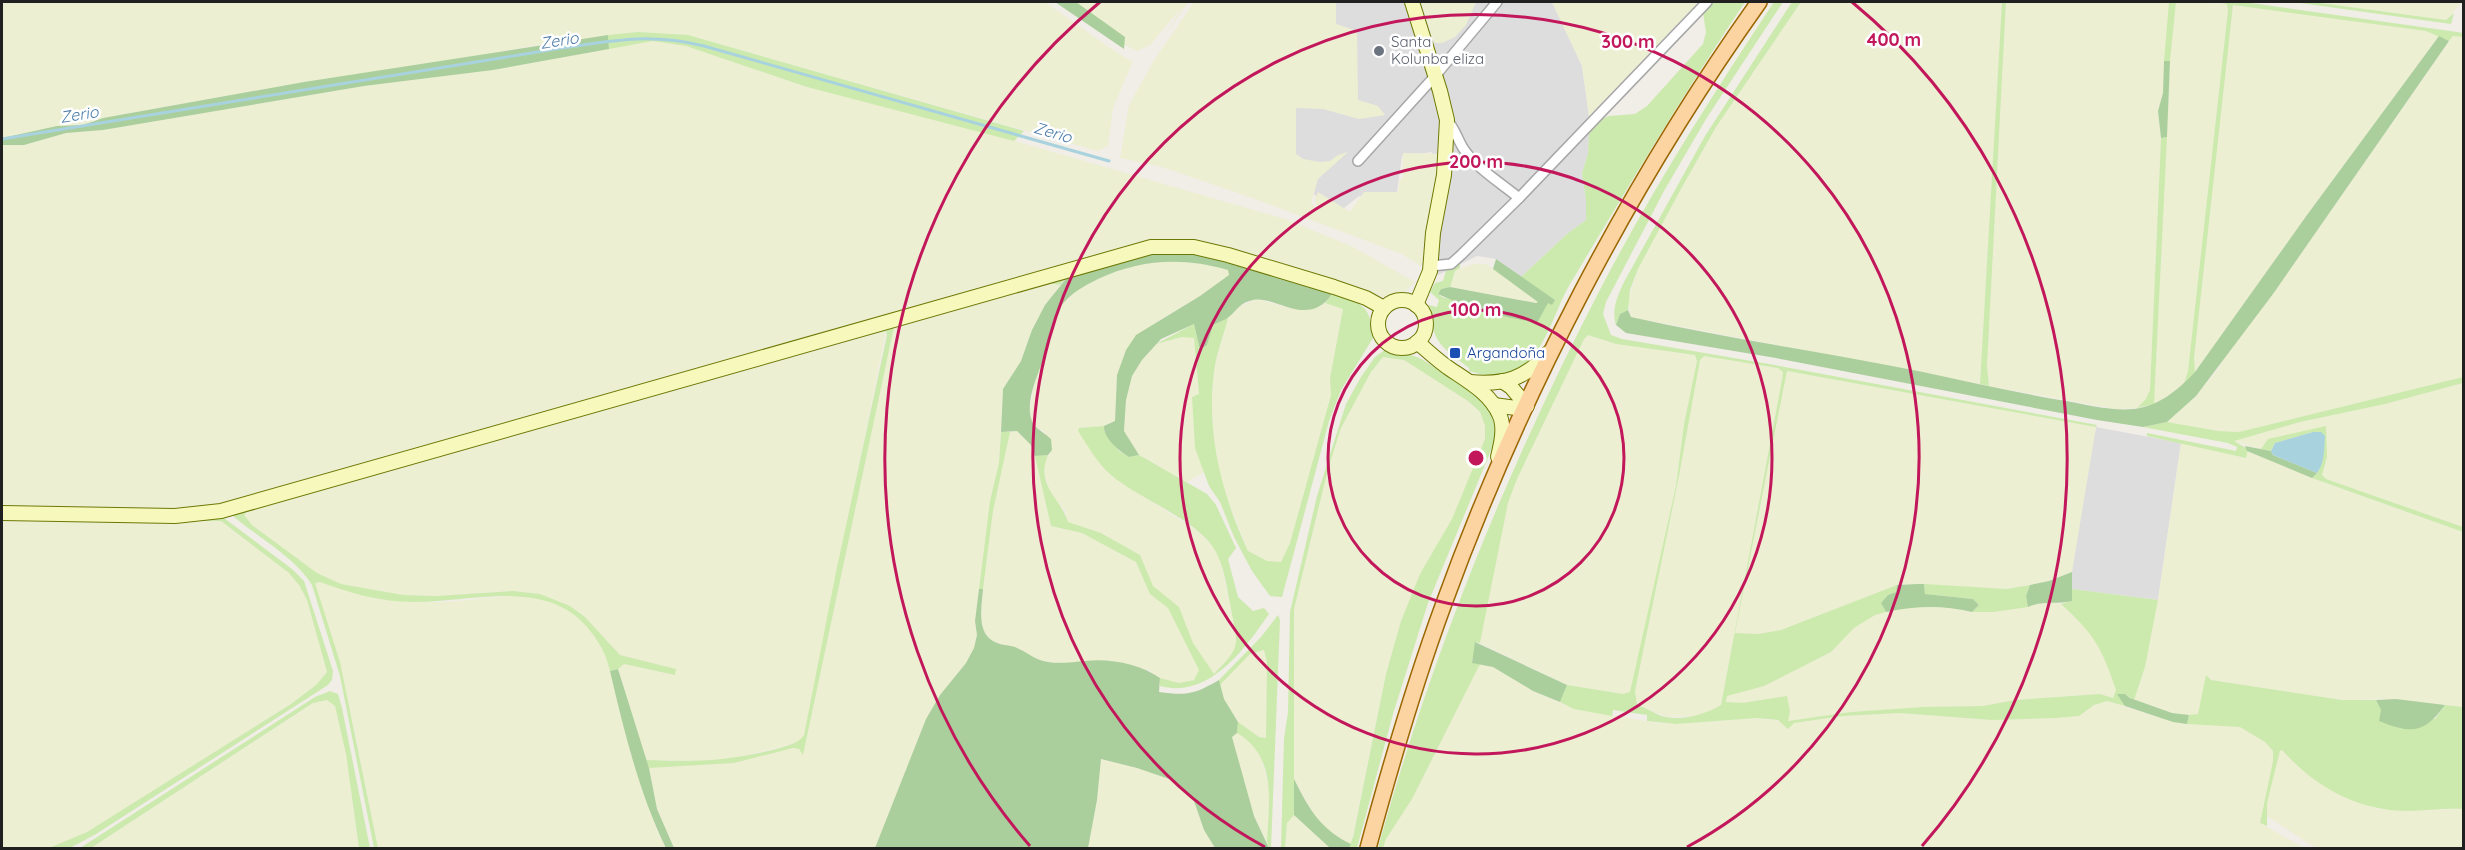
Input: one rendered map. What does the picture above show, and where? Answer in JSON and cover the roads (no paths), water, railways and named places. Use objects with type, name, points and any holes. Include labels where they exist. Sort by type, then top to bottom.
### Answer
[{"type":"main road","points":[[1368,849],[1398,742],[1443,605],[1490,488],[1527,406],[1557,342],[1619,225],[1657,159],[1759,2]]},
{"type":"street","points":[[1412,2],[1447,120],[1444,175],[1433,233],[1431,266],[1416,305]]},
{"type":"street","points":[[1358,160],[1435,76],[1497,2]]},
{"type":"street","points":[[1431,266],[1451,264],[1519,198],[1707,2]]},
{"type":"street","points":[[1447,120],[1454,128],[1463,148],[1476,163],[1519,198]]},
{"type":"street","points":[[2,513],[175,516],[221,511],[1151,247],[1194,247],[1212,250],[1334,287],[1366,298],[1384,308]]},
{"type":"street","points":[[1400,300],[1416,305],[1426,321],[1424,332],[1417,342],[1404,348],[1390,344],[1384,339],[1378,324],[1384,308],[1400,300]]},
{"type":"street","points":[[1417,342],[1470,382],[1494,405],[1501,418],[1502,436],[1490,488]]},
{"type":"street","points":[[1470,382],[1518,378],[1536,367],[1557,342]]},
{"type":"street","points":[[1494,405],[1516,408],[1527,406],[1511,387],[1502,381]]},
{"type":"water","points":[[2313,432],[2321,432],[2325,436],[2323,460],[2317,473],[2273,455],[2271,451],[2275,443]]},
{"type":"waterway","name":"Zerio","points":[[2,139],[562,48],[616,40],[650,39],[704,46],[1109,161]]},
{"type":"place","name":"Santa Kolunba eliza","points":[[1379,51]]},
{"type":"place","name":"Argandoña","points":[[1455,353]]}]
